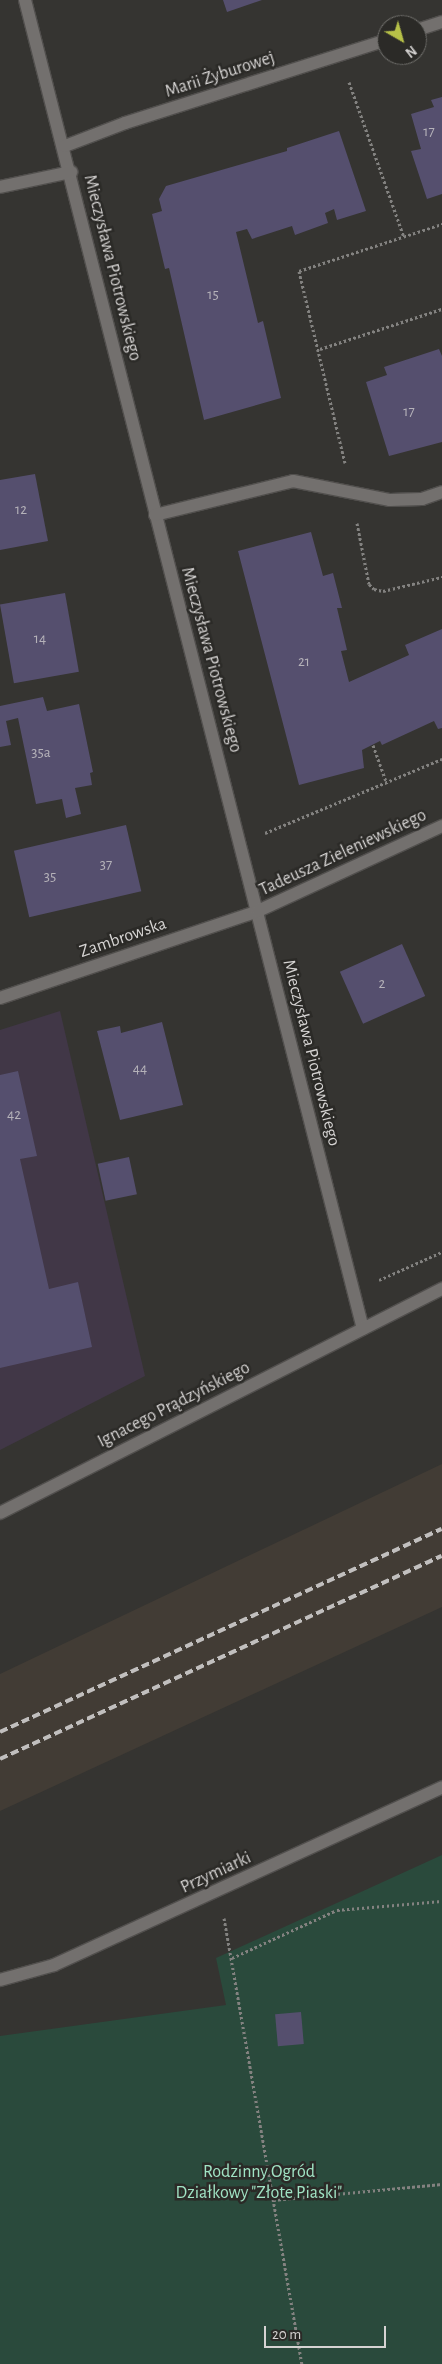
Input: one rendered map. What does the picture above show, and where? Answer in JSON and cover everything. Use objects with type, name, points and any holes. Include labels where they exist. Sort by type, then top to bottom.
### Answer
[{"type":"street","name":"Mieczysława Piotrowskiego","points":[[25,0],[71,172],[155,515],[258,911],[363,1329]]},
{"type":"street","points":[[427,27],[442,22]]},
{"type":"street","name":"Marii Żyburowej","points":[[64,146],[125,123],[377,43]]},
{"type":"street","points":[[0,187],[71,172]]},
{"type":"street","points":[[155,515],[293,481],[390,500],[422,499],[442,492]]},
{"type":"street","name":"Tadeusza Zieleniewskiego","points":[[258,911],[442,826]]},
{"type":"street","name":"Zambrowska","points":[[0,998],[258,911]]},
{"type":"street","name":"Ignacego Prądzyńskiego","points":[[0,1513],[442,1289]]},
{"type":"street","name":"Przymiarki","points":[[0,1980],[54,1965],[219,1891],[442,1787]]},
{"type":"path","points":[[341,55],[404,237]]},
{"type":"path","points":[[442,224],[299,271],[320,349],[369,584],[374,589],[383,591],[442,577]]},
{"type":"path","points":[[320,349],[442,309]]},
{"type":"path","points":[[373,745],[388,784]]},
{"type":"path","points":[[265,834],[388,784],[442,759]]},
{"type":"path","points":[[379,1280],[442,1252]]},
{"type":"path","points":[[219,1891],[302,2364]]},
{"type":"path","points":[[232,1958],[337,1910],[442,1901]]},
{"type":"path","points":[[273,2200],[442,2184]]},
{"type":"shaded area","points":[[60,1011],[145,1376],[0,1450],[0,1030]]},
{"type":"shaded area","points":[[442,1464],[442,1607],[0,1811],[0,1674]]},
{"type":"green space","name":"Rodzinny Ogród Działkowy \"Złote Piaski\"","points":[[442,1855],[442,2364],[0,2364],[0,2036],[226,2005],[216,1958]]},
{"type":"building","points":[[223,0],[262,0],[227,12]]},
{"type":"building","points":[[442,97],[442,194],[427,199],[411,151],[421,149],[411,114],[434,107],[431,100]]},
{"type":"building","points":[[339,131],[366,211],[337,220],[334,209],[325,213],[328,223],[295,235],[292,226],[252,239],[247,229],[236,232],[258,323],[263,321],[281,398],[204,420],[169,268],[165,269],[152,214],[162,211],[159,199],[166,186],[287,151],[287,148]]},
{"type":"building","points":[[439,349],[442,356],[442,442],[389,456],[366,382],[387,375],[384,367]]},
{"type":"building","points":[[35,474],[48,541],[0,550],[0,480]]},
{"type":"building","points":[[311,532],[323,576],[333,573],[342,608],[337,608],[347,650],[341,651],[349,682],[409,655],[405,645],[442,629],[442,728],[438,729],[434,721],[382,745],[380,741],[362,750],[364,768],[299,785],[238,551]]},
{"type":"building","points":[[65,593],[79,672],[14,683],[0,604]]},
{"type":"building","points":[[43,697],[47,711],[79,704],[93,772],[90,773],[92,785],[75,788],[81,814],[66,818],[62,799],[36,804],[18,718],[6,721],[11,745],[0,747],[0,706]]},
{"type":"building","points":[[126,825],[141,891],[29,917],[14,851]]},
{"type":"building","points":[[402,944],[425,996],[363,1024],[340,972]]},
{"type":"building","points":[[162,1022],[183,1105],[120,1120],[97,1031],[120,1026],[121,1033]]},
{"type":"building","points":[[18,1071],[37,1156],[20,1159],[49,1289],[78,1282],[92,1347],[0,1368],[0,1075]]},
{"type":"building","points":[[129,1157],[137,1194],[106,1201],[98,1164]]},
{"type":"building","points":[[301,2012],[304,2044],[278,2046],[275,2014]]},
{"type":"railway","points":[[0,1732],[442,1529]]},
{"type":"railway","points":[[0,1759],[442,1556]]}]
